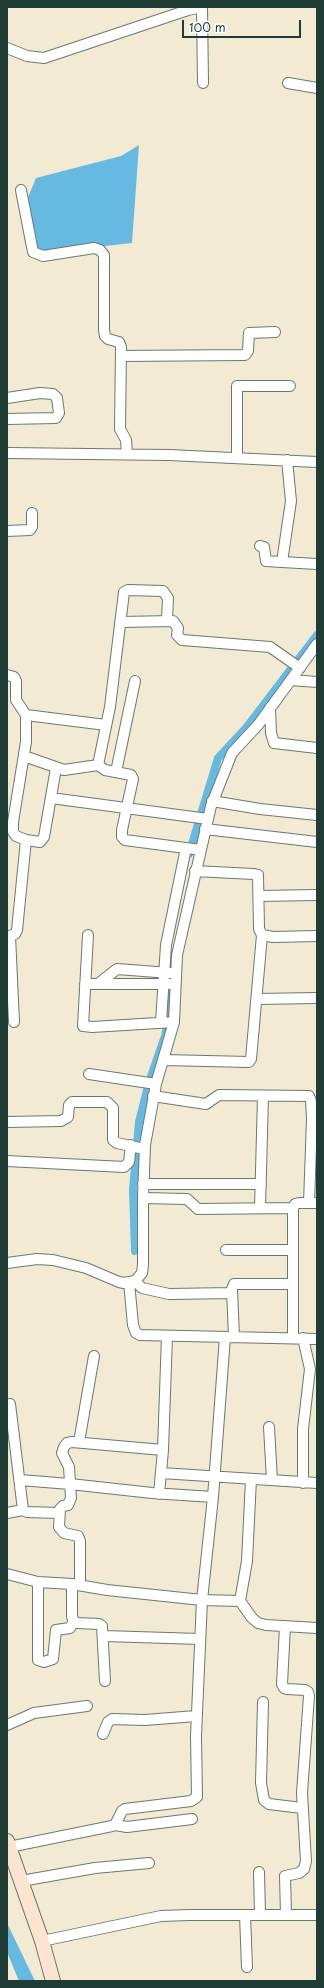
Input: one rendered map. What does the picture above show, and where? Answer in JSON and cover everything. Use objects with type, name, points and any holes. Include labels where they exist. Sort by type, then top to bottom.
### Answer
[{"type":"main road","points":[[8,1844],[42,1941],[53,1981]]},
{"type":"street","points":[[7,48],[27,56],[44,58],[188,10],[202,7],[203,83]]},
{"type":"street","points":[[288,83],[317,88]]},
{"type":"street","points":[[21,190],[33,252],[37,255],[43,256],[94,248],[100,250],[104,255],[104,330],[105,336],[108,339],[119,342],[120,429],[126,440],[127,454]]},
{"type":"street","points":[[120,356],[244,355],[248,351],[249,333],[275,332]]},
{"type":"street","points":[[237,458],[237,386],[290,386]]},
{"type":"street","points":[[7,398],[40,393],[53,394],[57,398],[59,413],[56,418],[7,419]]},
{"type":"street","points":[[7,453],[127,454],[317,462]]},
{"type":"street","points":[[282,562],[291,501],[287,460]]},
{"type":"street","points":[[7,531],[30,530],[32,527],[32,513]]},
{"type":"street","points":[[260,546],[264,547],[266,561],[317,564]]},
{"type":"street","points":[[98,765],[110,707],[122,596],[128,590],[163,592],[168,598],[168,620]]},
{"type":"street","points":[[120,622],[168,620],[176,623],[177,635],[182,640],[270,647],[296,665]]},
{"type":"street","points":[[161,1022],[170,973],[167,939],[193,849],[205,829],[202,818],[212,801],[232,753],[258,725],[291,680],[296,665],[317,644]]},
{"type":"street","points":[[7,675],[14,677],[16,681],[16,700],[26,715],[27,734],[24,756],[10,821],[13,832],[16,836],[26,840],[40,842],[44,837],[56,768]]},
{"type":"street","points":[[291,680],[317,682]]},
{"type":"street","points":[[116,772],[135,681]]},
{"type":"street","points":[[270,708],[271,739],[274,743],[317,748]]},
{"type":"street","points":[[26,715],[106,725]]},
{"type":"street","points":[[24,756],[56,768],[71,770],[98,765],[105,770],[131,775],[133,779],[122,830],[122,837],[125,840],[193,849]]},
{"type":"street","points":[[51,798],[202,818]]},
{"type":"street","points":[[212,801],[260,810],[317,816]]},
{"type":"street","points":[[205,829],[317,842]]},
{"type":"street","points":[[14,1022],[9,936],[17,930],[26,840]]},
{"type":"street","points":[[170,973],[178,947],[196,872],[193,849]]},
{"type":"street","points":[[163,1060],[249,1062],[251,1059],[262,934],[259,929],[258,875],[196,872]]},
{"type":"street","points":[[259,896],[317,895]]},
{"type":"street","points":[[262,934],[273,937],[317,936]]},
{"type":"street","points":[[88,935],[83,1026],[92,1027],[174,1022]]},
{"type":"street","points":[[98,984],[117,969],[170,973]]},
{"type":"street","points":[[85,984],[169,984]]},
{"type":"street","points":[[7,1263],[38,1259],[53,1260],[86,1268],[119,1282],[132,1281],[142,1273],[142,1198],[144,1149],[156,1084],[174,1022],[169,984]]},
{"type":"street","points":[[257,999],[317,998]]},
{"type":"street","points":[[89,1074],[156,1084]]},
{"type":"street","points":[[154,1096],[206,1104],[219,1095],[309,1096],[312,1101],[313,1203],[299,1203],[295,1204],[293,1208],[293,1338]]},
{"type":"street","points":[[260,1208],[263,1096]]},
{"type":"street","points":[[7,1122],[61,1121],[68,1118],[69,1105],[72,1102],[107,1102],[113,1108],[114,1140],[117,1143],[144,1149]]},
{"type":"street","points":[[7,1161],[124,1168],[129,1162],[131,1145]]},
{"type":"street","points":[[143,1184],[261,1184]]},
{"type":"street","points":[[142,1198],[187,1200],[198,1209],[293,1208]]},
{"type":"street","points":[[226,1250],[293,1250]]},
{"type":"street","points":[[132,1281],[142,1288],[169,1294],[232,1293]]},
{"type":"street","points":[[132,1281],[133,1325],[136,1333],[146,1336],[317,1339]]},
{"type":"street","points":[[115,1825],[122,1811],[125,1809],[191,1801],[197,1798],[196,1716],[202,1600],[229,1337],[232,1286],[237,1283],[293,1284]]},
{"type":"street","points":[[159,1494],[163,1450],[168,1336]]},
{"type":"street","points":[[303,1338],[310,1369],[303,1429],[304,1483]]},
{"type":"street","points":[[79,1442],[94,1356]]},
{"type":"street","points":[[306,1396],[317,1396]]},
{"type":"street","points":[[10,1404],[23,1510]]},
{"type":"street","points":[[269,1427],[272,1480]]},
{"type":"street","points":[[38,1582],[38,1660],[44,1662],[53,1659],[56,1630],[70,1628],[74,1621],[72,1617],[80,1541],[78,1536],[61,1530],[59,1513],[63,1506],[70,1502],[69,1467],[62,1453],[67,1444],[79,1442],[163,1450]]},
{"type":"street","points":[[161,1473],[317,1483]]},
{"type":"street","points":[[251,1479],[247,1561],[240,1601],[252,1618],[258,1623],[317,1628]]},
{"type":"street","points":[[20,1480],[159,1494],[213,1497]]},
{"type":"street","points":[[7,1513],[23,1510],[27,1512],[59,1513]]},
{"type":"street","points":[[7,1574],[38,1582],[76,1584],[202,1600],[240,1601]]},
{"type":"street","points":[[74,1621],[77,1623],[98,1624],[102,1626],[104,1636],[105,1681]]},
{"type":"street","points":[[285,1626],[282,1684],[284,1688],[287,1689],[305,1690],[308,1692],[309,1696],[302,1808],[306,1861],[304,1869],[299,1873],[285,1876],[286,1915]]},
{"type":"street","points":[[104,1636],[200,1639]]},
{"type":"street","points":[[263,1702],[260,1783],[264,1800],[269,1804],[302,1808]]},
{"type":"street","points":[[7,1725],[22,1720],[34,1713],[87,1706]]},
{"type":"street","points":[[103,1734],[108,1722],[112,1719],[145,1720],[196,1716]]},
{"type":"street","points":[[8,1844],[115,1825],[127,1828],[192,1819]]},
{"type":"street","points":[[21,1881],[94,1868],[149,1863]]},
{"type":"street","points":[[259,1872],[260,1915]]},
{"type":"street","points":[[245,1915],[247,1967]]},
{"type":"street","points":[[42,1941],[161,1916],[317,1915]]},
{"type":"water","points":[[139,145],[132,243],[34,254],[24,207],[36,178],[121,156]]},
{"type":"water","points":[[7,1923],[35,1981],[19,1981],[7,1952]]},
{"type":"waterway","points":[[189,854],[218,758],[246,728],[317,635]]},
{"type":"waterway","points":[[135,1251],[133,1189],[139,1122],[149,1082],[165,1036],[168,1022],[168,980]]}]
